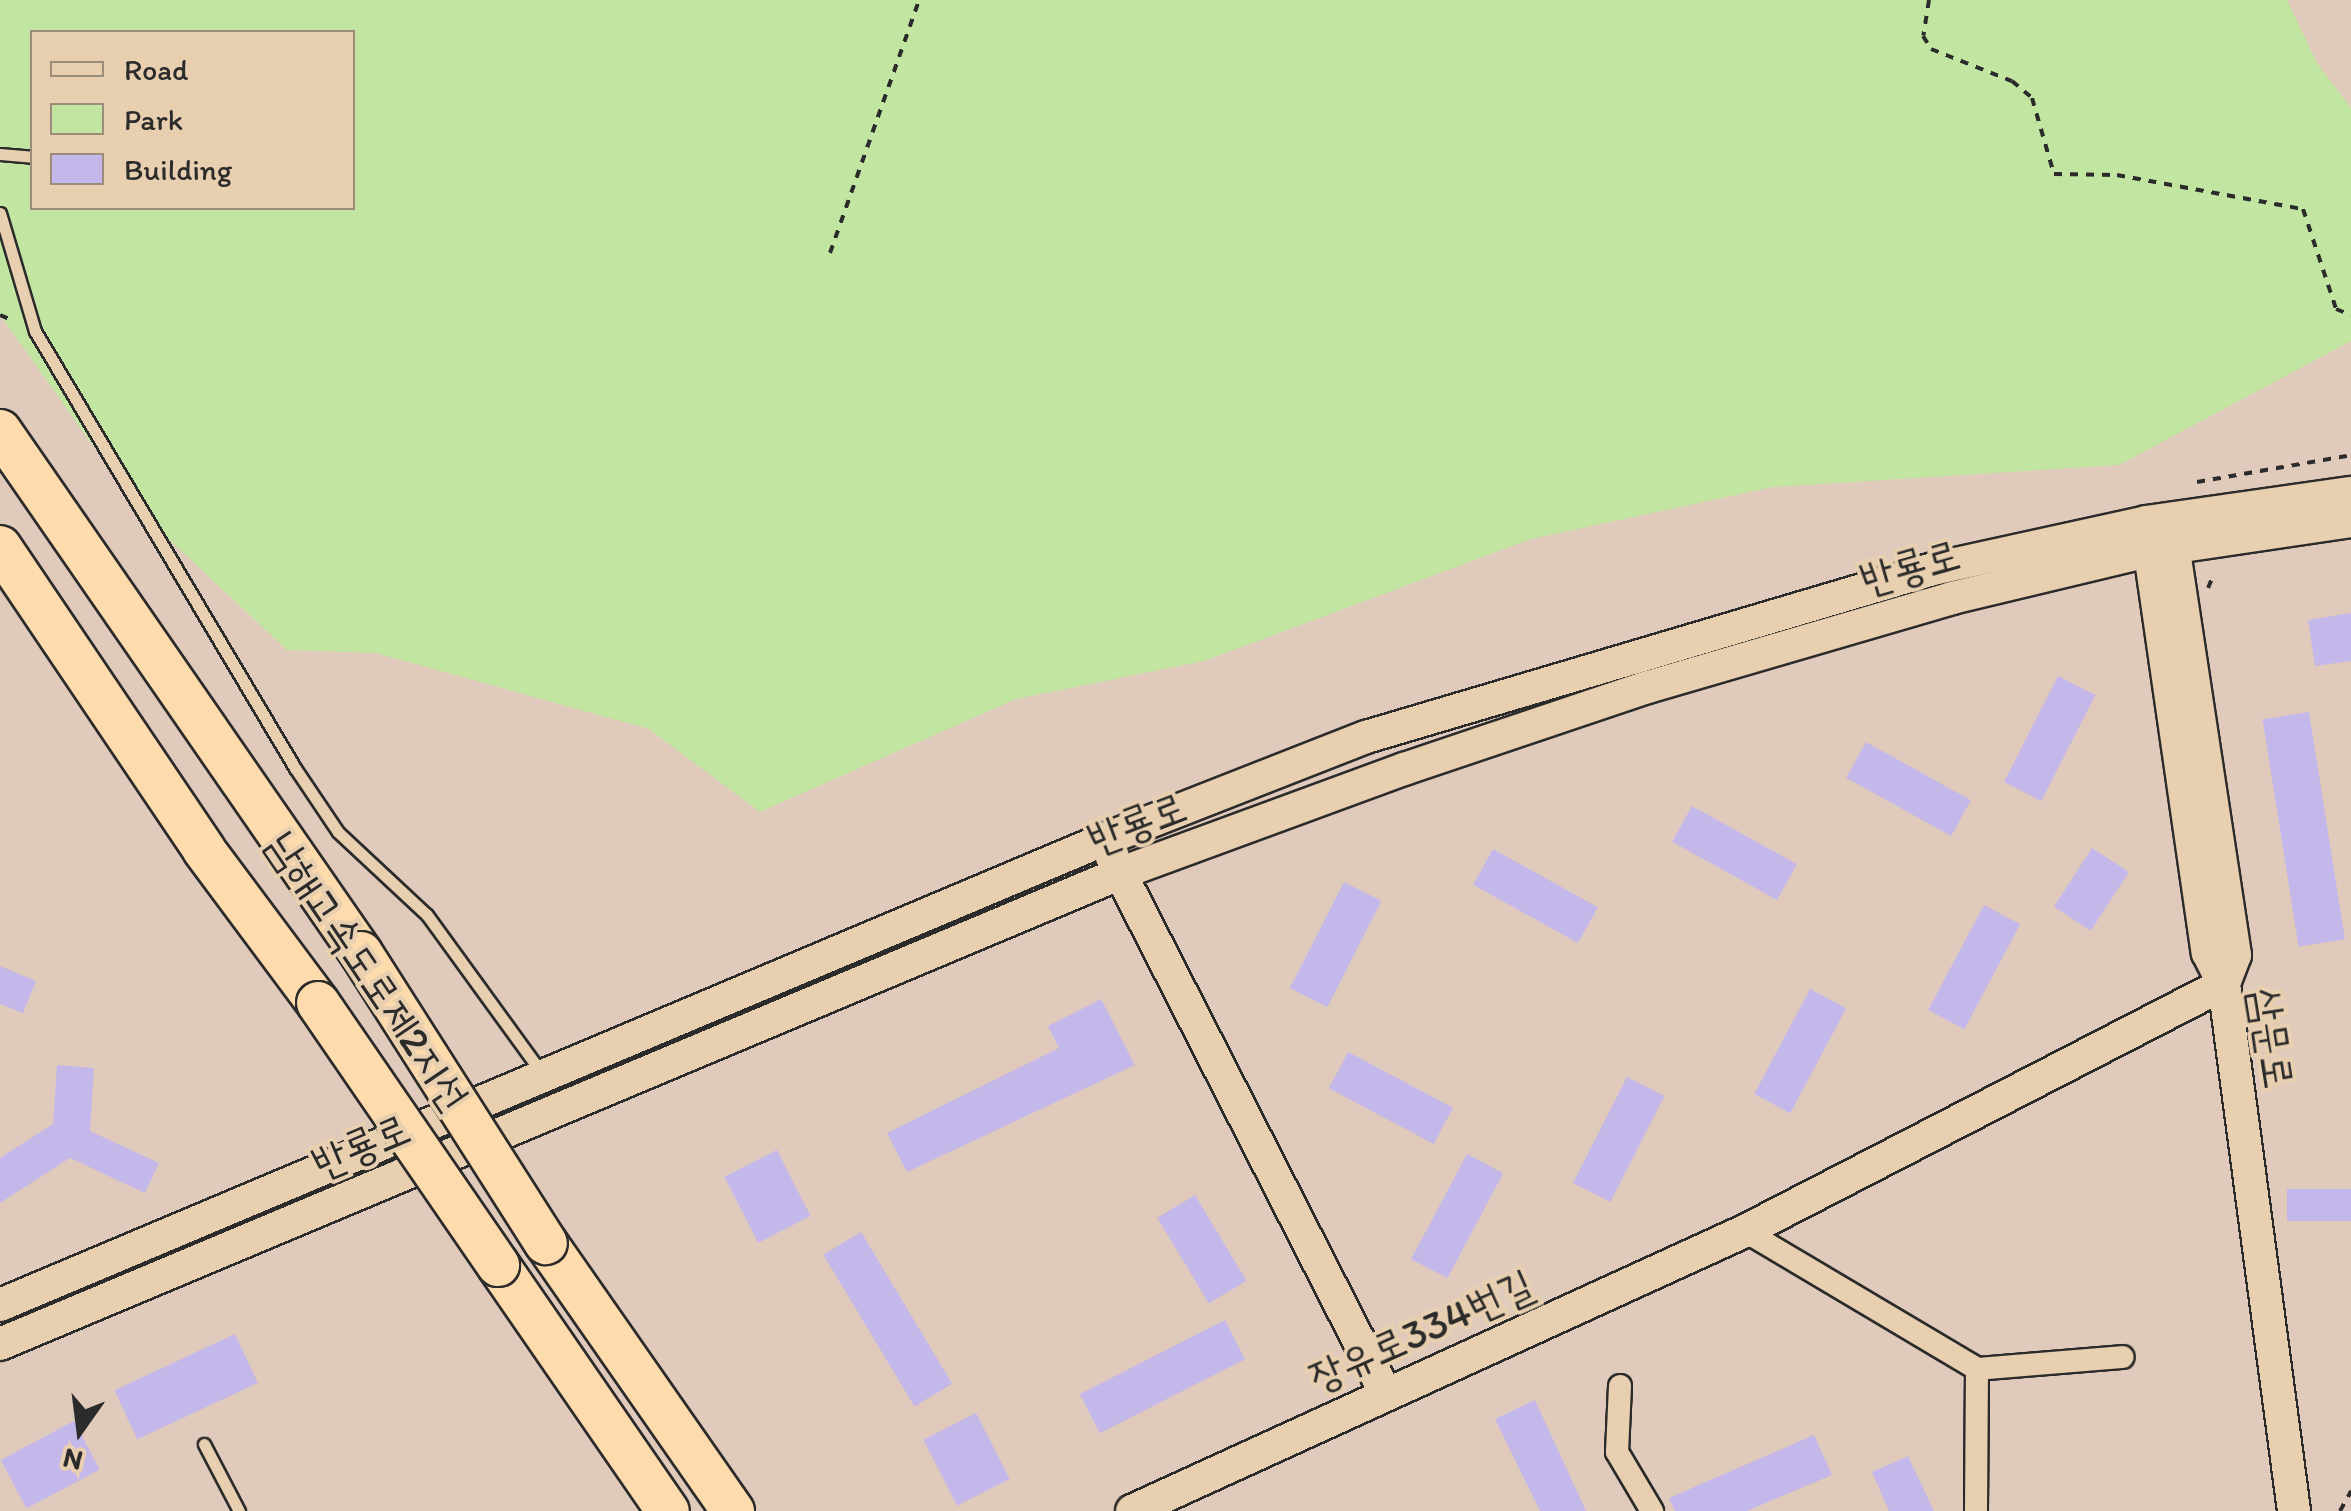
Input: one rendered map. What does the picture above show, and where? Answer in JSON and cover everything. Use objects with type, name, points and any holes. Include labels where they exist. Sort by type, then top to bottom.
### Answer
[{"type":"highway","name":"남해고속도로제2지선","points":[[0,432],[361,953],[546,1243],[734,1511]]},
{"type":"highway","name":"남해고속도로제2지선","points":[[0,547],[204,850],[318,1003],[668,1511]]},
{"type":"street","name":"반룡로","points":[[0,1305],[1104,840],[1366,737],[1933,569],[2159,535],[2351,493]]},
{"type":"street","name":"반룡로","points":[[0,1344],[1120,873],[1648,687],[2159,535],[2351,521]]},
{"type":"street","name":"삼문로","points":[[2159,535],[2208,954],[2230,969],[2294,1511]]},
{"type":"street","points":[[1104,840],[1385,1392]]},
{"type":"street","name":"장유로334번길","points":[[1132,1511],[1385,1392],[1746,1231],[2230,969]]},
{"type":"street","points":[[1746,1231],[1977,1369],[2123,1357]]},
{"type":"street","points":[[1976,1511],[1977,1369]]},
{"type":"street","points":[[1620,1386],[1616,1452],[1652,1511]]},
{"type":"lane","points":[[0,154],[30,157]]},
{"type":"lane","points":[[0,213],[35,330],[295,768],[338,832],[426,916],[544,1076]]},
{"type":"lane","points":[[204,1444],[239,1511]]},
{"type":"path","points":[[830,253],[919,0]]},
{"type":"path","points":[[1929,0],[1924,36],[1931,48],[2012,81],[2032,98],[2054,174],[2117,175],[2302,209],[2336,309],[2351,314]]},
{"type":"path","points":[[2197,482],[2351,455]]},
{"type":"path","points":[[2340,1511],[2351,1492]]},
{"type":"green space","points":[[0,0],[2287,0],[2317,63],[2351,108],[2351,341],[2119,465],[1773,487],[1531,539],[1204,661],[1016,699],[760,812],[649,729],[376,653],[287,650],[141,513],[0,315]]},
{"type":"building","points":[[2351,613],[2351,661],[2315,666],[2308,620]]},
{"type":"building","points":[[2058,676],[2095,695],[2041,801],[2004,782]]},
{"type":"building","points":[[2309,712],[2345,939],[2299,947],[2263,719]]},
{"type":"building","points":[[1866,742],[1971,800],[1951,836],[1846,778]]},
{"type":"building","points":[[1692,806],[1797,864],[1777,900],[1672,842]]},
{"type":"building","points":[[2092,848],[2129,872],[2091,931],[2054,907]]},
{"type":"building","points":[[1493,849],[1598,907],[1578,943],[1473,885]]},
{"type":"building","points":[[1344,882],[1381,901],[1327,1007],[1290,988]]},
{"type":"building","points":[[1984,905],[2020,924],[1964,1029],[1928,1010]]},
{"type":"building","points":[[0,966],[36,981],[23,1013],[0,1004]]},
{"type":"building","points":[[1810,989],[1846,1008],[1790,1113],[1754,1094]]},
{"type":"building","points":[[1101,999],[1135,1065],[907,1172],[887,1133],[1059,1048],[1048,1026]]},
{"type":"building","points":[[1348,1052],[1453,1108],[1434,1144],[1329,1088]]},
{"type":"building","points":[[57,1065],[94,1068],[90,1131],[159,1163],[145,1193],[70,1158],[0,1203],[0,1158],[53,1124]]},
{"type":"building","points":[[1627,1077],[1664,1096],[1610,1202],[1573,1183]]},
{"type":"building","points":[[777,1150],[811,1216],[758,1243],[724,1177]]},
{"type":"building","points":[[1467,1154],[1503,1173],[1447,1278],[1411,1259]]},
{"type":"building","points":[[2287,1189],[2351,1189],[2351,1221],[2287,1221]]},
{"type":"building","points":[[1195,1195],[1247,1281],[1209,1303],[1157,1218]]},
{"type":"building","points":[[861,1232],[952,1384],[914,1406],[823,1255]]},
{"type":"building","points":[[1225,1320],[1245,1359],[1100,1433],[1080,1394]]},
{"type":"building","points":[[235,1334],[258,1383],[137,1439],[114,1390]]},
{"type":"building","points":[[1535,1400],[1586,1511],[1540,1511],[1495,1419]]},
{"type":"building","points":[[976,1413],[1010,1479],[957,1506],[923,1440]]},
{"type":"building","points":[[74,1421],[100,1470],[27,1509],[1,1460]]},
{"type":"building","points":[[1814,1435],[1832,1475],[1747,1511],[1675,1511],[1669,1498]]},
{"type":"building","points":[[1908,1456],[1934,1511],[1889,1511],[1872,1472]]}]
